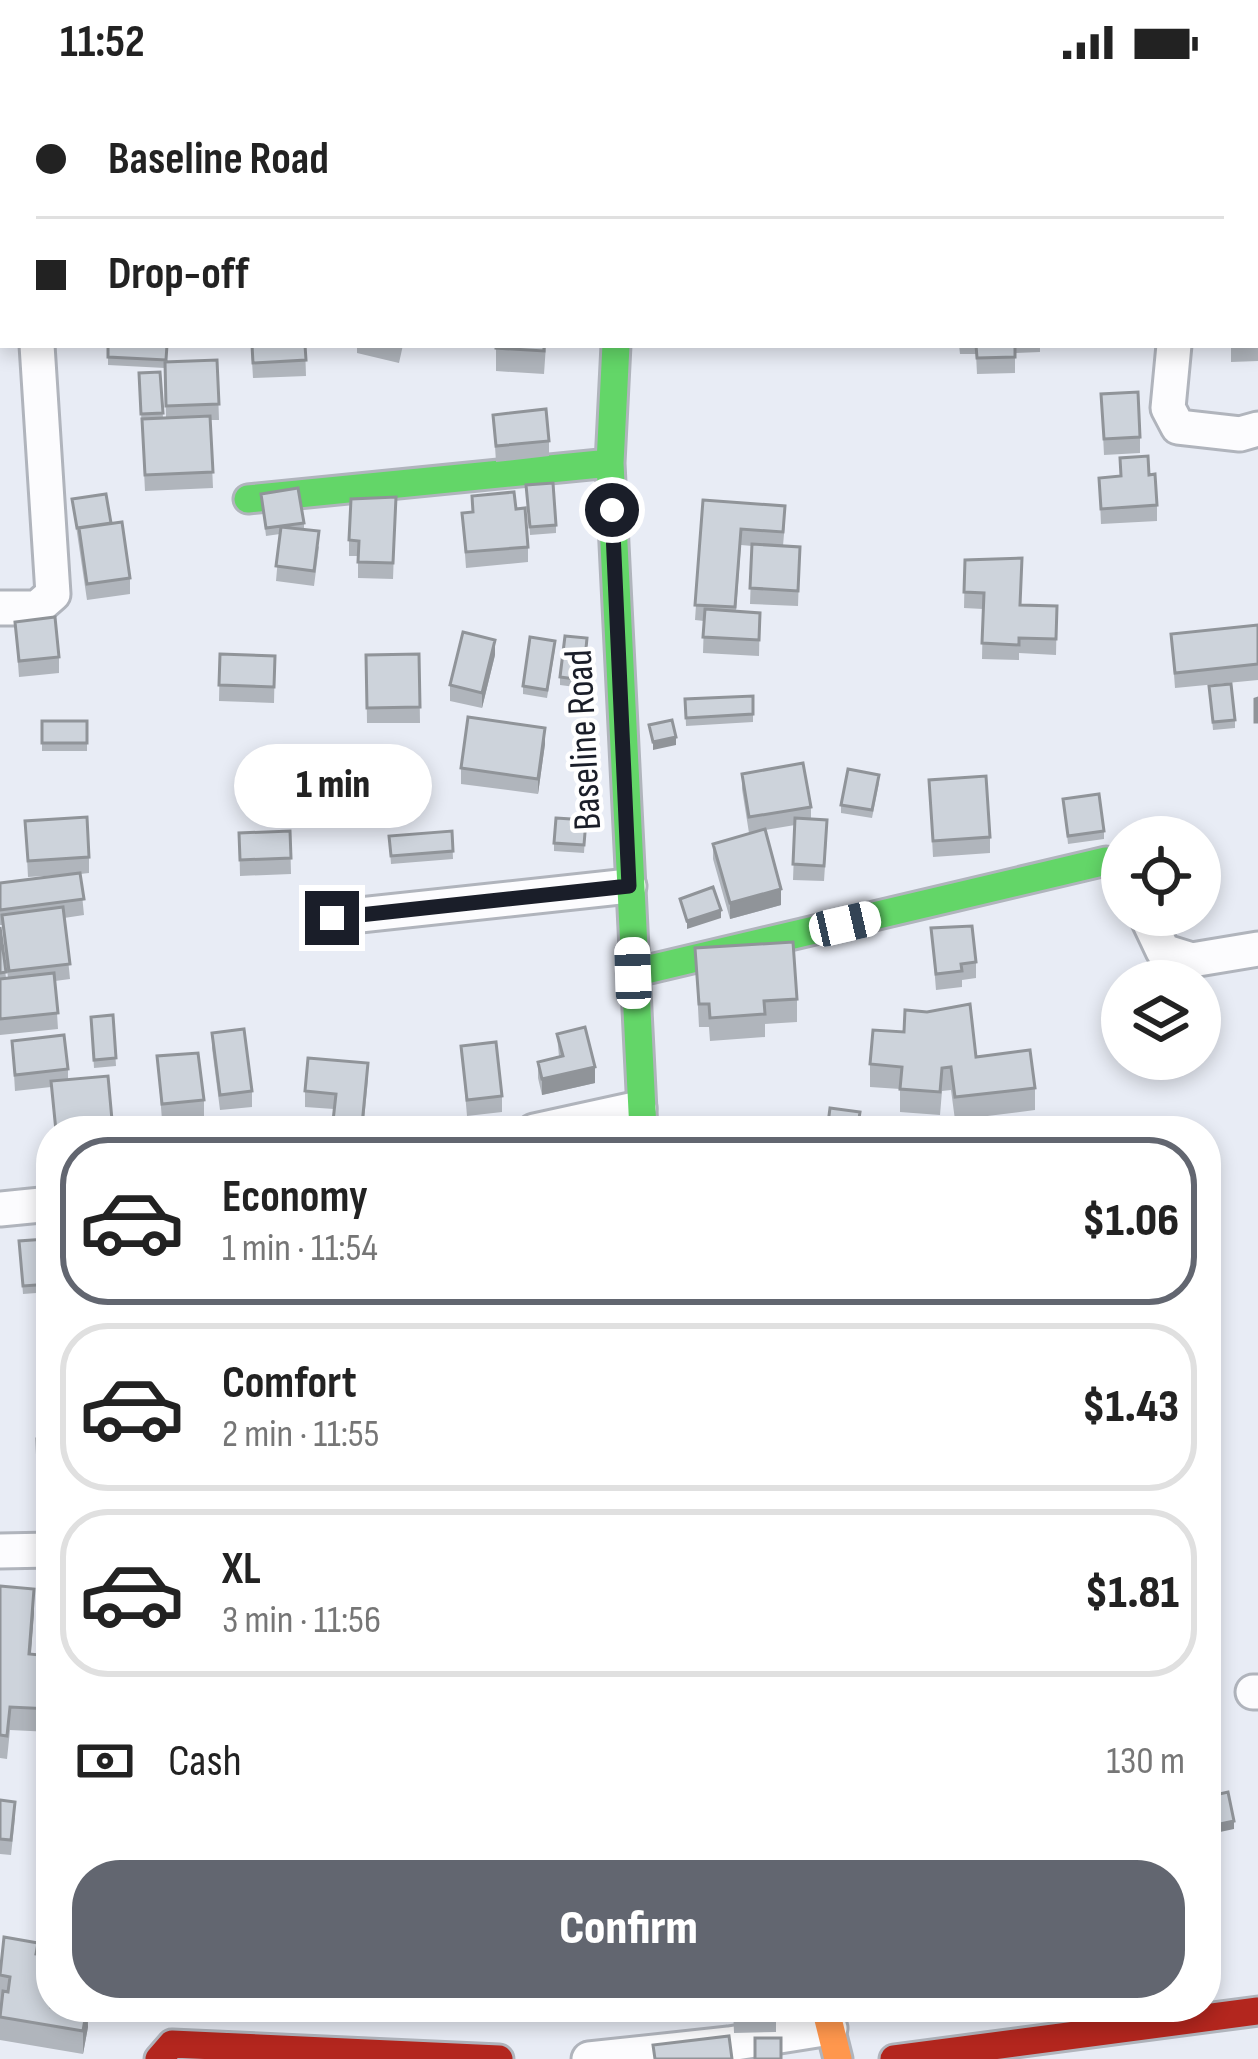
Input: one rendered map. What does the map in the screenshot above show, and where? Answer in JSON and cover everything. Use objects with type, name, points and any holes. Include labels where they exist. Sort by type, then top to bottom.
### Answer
[{"type":"street","points":[[0,608],[37,608],[53,594],[37,348]]},
{"type":"street","name":"Baseline Road","points":[[616,348],[610,463],[641,1116]]},
{"type":"street","points":[[1174,348],[1168,408],[1178,427],[1240,434],[1258,429]]},
{"type":"street","points":[[248,500],[610,463]]},
{"type":"street","points":[[633,973],[1101,862]]},
{"type":"street","points":[[332,918],[629,886]]},
{"type":"street","points":[[1156,936],[1163,951],[1192,960],[1258,949]]},
{"type":"street","points":[[0,1209],[36,1205]]},
{"type":"street","points":[[0,1551],[36,1550]]},
{"type":"street","points":[[1221,2016],[1258,2011]]},
{"type":"street","points":[[894,2059],[1175,2022]]},
{"type":"street","points":[[589,2059],[831,2031]]},
{"type":"street","points":[[159,2059],[172,2044],[499,2059]]},
{"type":"building","points":[[108,348],[167,348],[166,360],[108,357]]},
{"type":"building","points":[[252,348],[305,348],[306,360],[253,363]]},
{"type":"building","points":[[976,348],[1015,348],[1015,357],[977,358]]},
{"type":"building","points":[[217,360],[219,404],[166,406],[165,362]]},
{"type":"building","points":[[160,372],[163,413],[141,414],[139,373]]},
{"type":"building","points":[[1138,392],[1140,437],[1104,439],[1101,394]]},
{"type":"building","points":[[546,409],[549,441],[496,446],[493,415]]},
{"type":"building","points":[[210,416],[213,472],[145,475],[142,419]]},
{"type":"building","points":[[1148,456],[1149,475],[1155,474],[1157,505],[1101,509],[1099,478],[1121,476],[1120,458]]},
{"type":"building","points":[[553,483],[556,525],[530,527],[526,485]]},
{"type":"building","points":[[298,488],[304,523],[266,528],[261,494]]},
{"type":"building","points":[[514,492],[516,509],[525,508],[528,547],[466,552],[462,513],[473,512],[472,496]]},
{"type":"building","points":[[106,494],[111,523],[77,528],[72,499]]},
{"type":"building","points":[[396,497],[393,563],[358,562],[359,541],[349,540],[351,499]]},
{"type":"building","points":[[703,500],[785,506],[783,532],[741,529],[735,607],[695,605]]},
{"type":"building","points":[[122,522],[130,578],[87,584],[79,528]]},
{"type":"building","points":[[281,527],[319,531],[314,571],[276,566]]},
{"type":"building","points":[[752,544],[800,547],[798,591],[750,588]]},
{"type":"building","points":[[1022,558],[1020,605],[1057,606],[1056,639],[1019,638],[1019,645],[982,643],[984,593],[964,592],[965,560]]},
{"type":"building","points":[[705,609],[760,613],[759,640],[703,637]]},
{"type":"building","points":[[55,617],[59,657],[19,661],[15,622]]},
{"type":"building","points":[[1258,625],[1258,664],[1175,673],[1171,634]]},
{"type":"building","points":[[463,632],[495,640],[482,693],[450,685]]},
{"type":"building","points":[[565,636],[587,638],[583,680],[560,677]]},
{"type":"building","points":[[530,637],[555,641],[547,690],[523,686]]},
{"type":"building","points":[[220,654],[275,656],[274,687],[219,685]]},
{"type":"building","points":[[419,654],[420,707],[367,708],[366,655]]},
{"type":"building","points":[[1231,684],[1235,720],[1213,722],[1209,686]]},
{"type":"building","points":[[753,696],[753,714],[686,718],[685,699]]},
{"type":"building","points":[[468,717],[545,728],[538,779],[461,768]]},
{"type":"building","points":[[672,720],[676,737],[653,742],[649,725]]},
{"type":"building","points":[[42,721],[87,721],[87,743],[42,743]]},
{"type":"building","points":[[803,763],[811,807],[749,817],[742,774]]},
{"type":"building","points":[[848,769],[879,775],[872,810],[841,805]]},
{"type":"building","points":[[986,776],[990,837],[933,841],[929,780]]},
{"type":"building","points":[[1099,794],[1101,831],[1068,836],[1063,799]]},
{"type":"building","points":[[87,817],[89,857],[28,861],[25,821]]},
{"type":"building","points":[[556,818],[586,820],[584,845],[554,843]]},
{"type":"building","points":[[795,818],[827,820],[824,866],[793,864]]},
{"type":"building","points":[[765,829],[781,889],[730,903],[713,844]]},
{"type":"building","points":[[290,831],[291,858],[240,860],[239,833]]},
{"type":"building","points":[[452,831],[453,851],[391,856],[389,836]]},
{"type":"building","points":[[80,873],[84,899],[0,910],[0,883]]},
{"type":"building","points":[[713,887],[721,910],[687,921],[680,899]]},
{"type":"building","points":[[63,907],[70,964],[9,971],[2,915]]},
{"type":"building","points":[[972,926],[976,962],[961,964],[962,971],[936,974],[931,928]]},
{"type":"building","points":[[0,927],[6,972],[0,973]]},
{"type":"building","points":[[793,942],[797,999],[764,1001],[765,1014],[710,1018],[709,1004],[699,1004],[695,948]]},
{"type":"building","points":[[54,973],[58,1013],[0,1019],[0,979]]},
{"type":"building","points":[[970,1004],[976,1057],[1030,1050],[1035,1088],[955,1097],[951,1067],[942,1068],[940,1092],[900,1089],[902,1067],[870,1064],[873,1030],[904,1032],[905,1010],[927,1012]]},
{"type":"building","points":[[113,1015],[116,1058],[94,1060],[91,1017]]},
{"type":"building","points":[[585,1027],[595,1067],[542,1079],[538,1062],[563,1056],[557,1034]]},
{"type":"building","points":[[244,1029],[252,1091],[220,1095],[212,1033]]},
{"type":"building","points":[[64,1035],[68,1069],[15,1075],[12,1041]]},
{"type":"building","points":[[496,1042],[502,1096],[467,1100],[461,1046]]},
{"type":"building","points":[[198,1053],[204,1100],[162,1104],[157,1056]]},
{"type":"building","points":[[308,1058],[368,1063],[363,1116],[334,1116],[336,1094],[305,1091]]},
{"type":"building","points":[[108,1076],[112,1116],[54,1116],[51,1081]]},
{"type":"building","points":[[830,1108],[860,1112],[859,1116],[829,1116]]},
{"type":"building","points":[[36,1240],[36,1285],[23,1286],[19,1241]]},
{"type":"building","points":[[0,1586],[34,1589],[29,1654],[36,1655],[36,1708],[10,1707],[7,1736],[0,1735]]},
{"type":"building","points":[[1228,1792],[1234,1821],[1221,1824],[1221,1794]]},
{"type":"building","points":[[0,1800],[15,1802],[11,1840],[0,1839]]},
{"type":"building","points":[[4,1937],[36,1943],[36,2022],[84,2022],[83,2031],[0,2017],[10,1977],[0,1975]]},
{"type":"building","points":[[729,2036],[732,2059],[655,2059],[653,2045]]},
{"type":"building","points":[[755,2038],[781,2038],[781,2059],[755,2059]]},
{"type":"traffic: fast","points":[[616,348],[610,463],[642,1116]]},
{"type":"traffic: fast","points":[[248,499],[610,463]]},
{"type":"traffic: fast","points":[[633,973],[1101,862]]},
{"type":"traffic: slow","points":[[829,2022],[838,2059]]},
{"type":"traffic: jam","points":[[1221,2016],[1258,2011]]},
{"type":"traffic: jam","points":[[894,2059],[1175,2022]]},
{"type":"traffic: jam","points":[[159,2059],[172,2044],[499,2059]]},
{"type":"route","points":[[332,918],[629,886],[612,510]]}]
